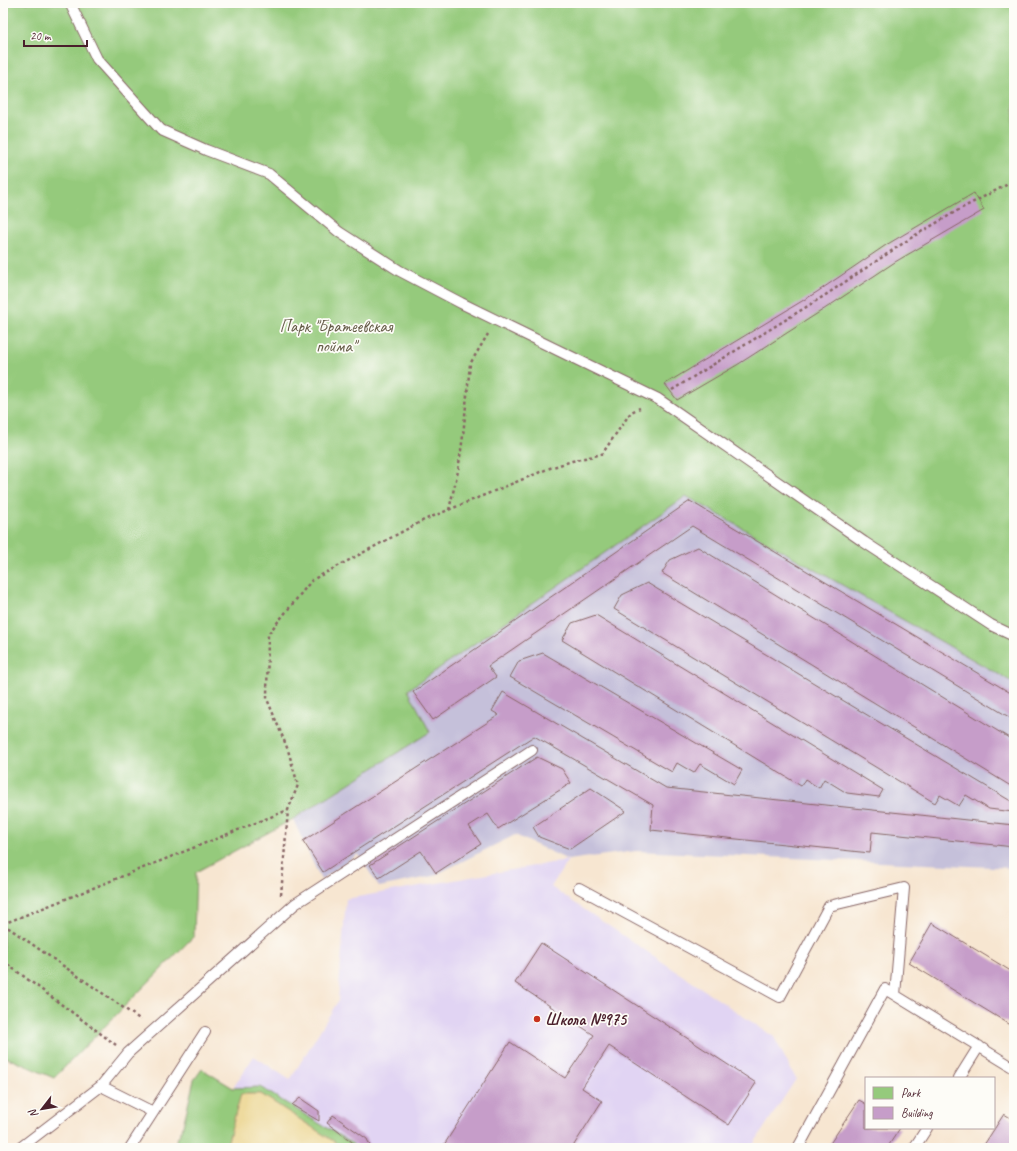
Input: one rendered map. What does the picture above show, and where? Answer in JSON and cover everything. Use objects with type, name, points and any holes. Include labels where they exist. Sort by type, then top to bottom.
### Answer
[{"type":"lane","points":[[70,3],[97,59],[161,130],[206,150],[269,174],[340,232],[393,266],[461,303],[497,319],[658,399],[871,547],[991,625],[1014,636]]},
{"type":"lane","points":[[20,1148],[101,1086],[128,1054],[295,904],[532,750]]},
{"type":"lane","points":[[579,888],[780,997],[829,906],[904,888],[895,996]]},
{"type":"lane","points":[[798,1148],[885,989],[1014,1068]]},
{"type":"lane","points":[[130,1148],[205,1032]]},
{"type":"lane","points":[[960,1077],[979,1046]]},
{"type":"lane","points":[[101,1086],[153,1112]]},
{"type":"lane","points":[[914,1148],[926,1129]]},
{"type":"path","points":[[280,918],[288,810],[298,785],[288,750],[267,699],[268,634],[312,580],[424,520],[550,468],[572,460],[602,454],[631,412],[658,399],[824,296],[914,236],[962,208],[1014,181]]},
{"type":"path","points":[[449,510],[458,472],[470,364],[497,319]]},
{"type":"path","points":[[3,924],[288,810]]},
{"type":"path","points":[[3,924],[154,1030]]},
{"type":"path","points":[[3,961],[128,1054]]},
{"type":"shaded area","points":[[686,496],[1014,683],[1014,868],[636,851],[568,860],[515,835],[433,876],[379,887],[358,854],[321,880],[293,819],[430,732],[408,690]]},
{"type":"shaded area","name":"Школа №975","points":[[568,860],[551,887],[774,1037],[796,1079],[751,1148],[172,1148],[182,1130],[194,1080],[202,1069],[233,1088],[254,1056],[290,1080],[338,1001],[346,899]]},
{"type":"green space","name":"Парк \"Братеевская пойма\"","points":[[3,3],[1014,3],[1014,683],[686,496],[408,690],[430,732],[293,819],[196,872],[194,936],[54,1078],[3,1056]]},
{"type":"green space","points":[[202,1069],[233,1088],[260,1087],[353,1144],[354,1148],[172,1148],[182,1130],[194,1080]]},
{"type":"sand","points":[[241,1094],[261,1094],[344,1148],[226,1148]]},
{"type":"building","points":[[974,193],[984,210],[895,262],[737,365],[677,400],[665,384],[817,292],[886,245]]},
{"type":"building","points":[[690,501],[1014,695],[1014,720],[692,526],[488,666],[496,677],[433,720],[413,692]]},
{"type":"building","points":[[698,547],[1014,741],[1014,788],[662,573],[670,560]]},
{"type":"building","points":[[647,583],[1014,803],[1013,812],[989,809],[966,795],[959,806],[940,795],[935,803],[614,609],[622,595]]},
{"type":"building","points":[[596,615],[883,790],[879,797],[847,793],[824,779],[819,788],[805,779],[801,786],[562,640],[572,623]]},
{"type":"building","points":[[543,653],[742,770],[734,784],[700,764],[694,773],[677,763],[672,772],[510,677],[519,661]]},
{"type":"building","points":[[503,692],[666,788],[1014,825],[1014,847],[872,832],[870,853],[651,830],[653,805],[534,736],[323,872],[303,841],[499,715],[492,711]]},
{"type":"building","points":[[537,757],[562,769],[571,783],[498,829],[488,814],[469,826],[481,844],[436,873],[421,851],[379,878],[370,865]]},
{"type":"building","points":[[591,788],[626,811],[570,849],[539,837],[533,827]]},
{"type":"building","points":[[932,923],[1014,973],[1014,1027],[909,963]]},
{"type":"building","points":[[541,943],[756,1083],[729,1125],[609,1046],[582,1088],[602,1101],[572,1148],[442,1148],[510,1042],[565,1078],[594,1035],[515,983]]},
{"type":"building","points":[[300,1098],[319,1111],[319,1121],[292,1105]]},
{"type":"building","points":[[859,1100],[865,1103],[865,1129],[899,1129],[887,1148],[827,1148]]},
{"type":"building","points":[[1004,1114],[1014,1120],[1014,1148],[982,1148]]},
{"type":"building","points":[[333,1115],[367,1139],[371,1148],[360,1148],[327,1123]]},
{"type":"place","name":"Школа №975","points":[[537,1019]]}]
